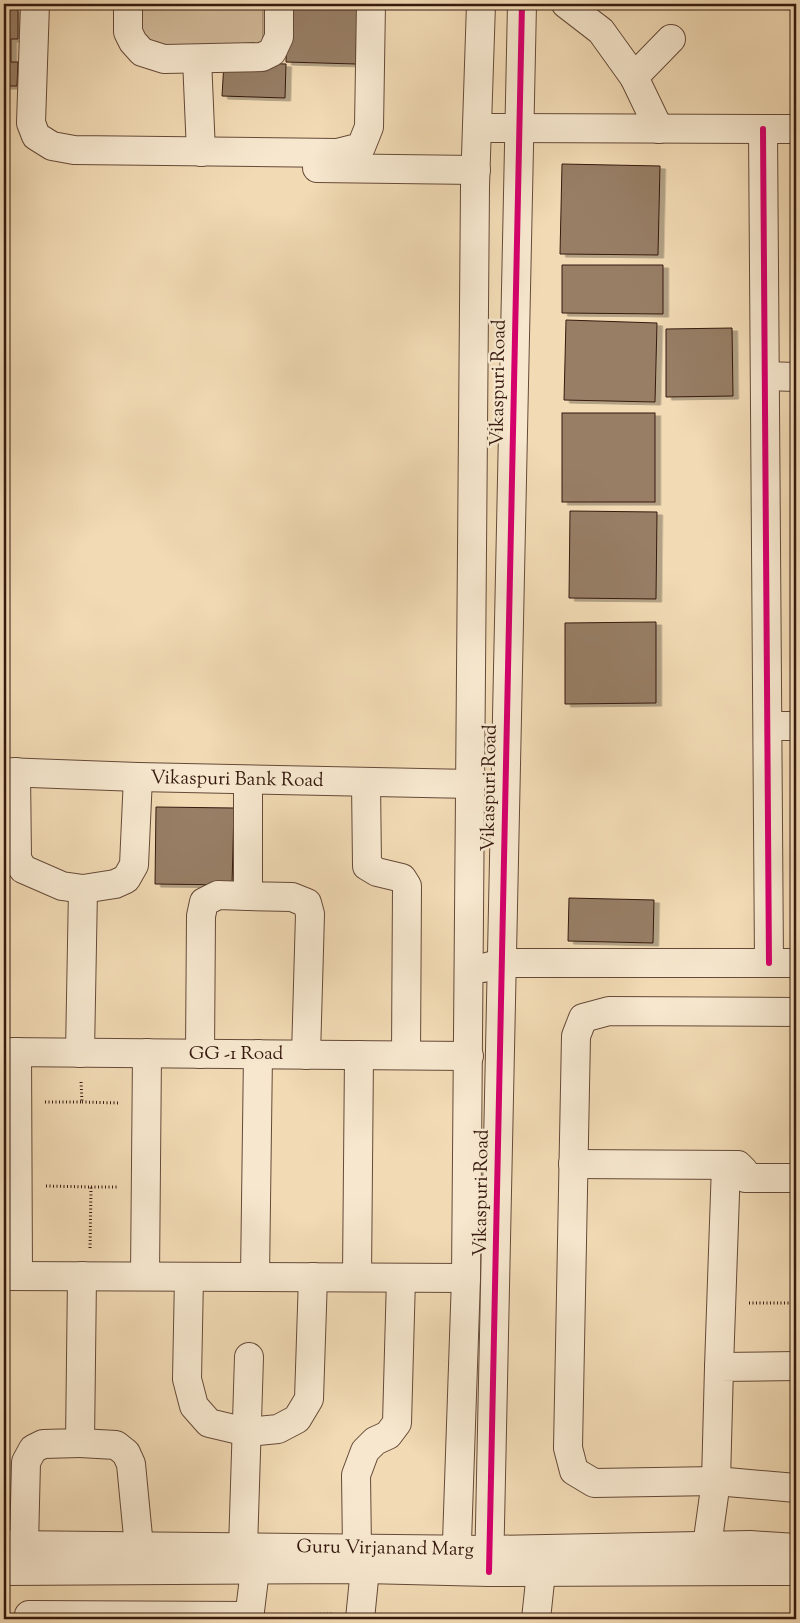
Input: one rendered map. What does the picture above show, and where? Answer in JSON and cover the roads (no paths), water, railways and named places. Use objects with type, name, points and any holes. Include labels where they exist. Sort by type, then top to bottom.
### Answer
[{"type":"street","points":[[35,4],[31,124],[36,136],[52,146],[74,150],[337,153],[361,147],[369,127],[371,4]]},
{"type":"street","points":[[128,4],[128,32],[132,42],[142,52],[164,59],[262,57],[272,52],[279,37],[279,4]]},
{"type":"street","name":"Vikaspuri Road","points":[[457,1560],[466,1278],[476,170],[481,4]]},
{"type":"street","name":"Vikaspuri Road","points":[[489,1561],[522,4]]},
{"type":"street","points":[[566,4],[601,31],[634,77],[660,128]]},
{"type":"street","points":[[634,77],[671,38]]},
{"type":"street","points":[[197,59],[202,152]]},
{"type":"street","points":[[477,128],[796,129]]},
{"type":"street","points":[[763,129],[770,963]]},
{"type":"street","points":[[140,166],[476,170]]},
{"type":"street","points":[[765,376],[796,377]]},
{"type":"street","points":[[768,726],[796,726]]},
{"type":"street","points":[[10,772],[16,859],[23,869],[62,886],[83,889],[115,884],[126,879],[134,865],[138,777]]},
{"type":"street","name":"Vikaspuri Bank Road","points":[[10,772],[248,780],[471,784]]},
{"type":"street","points":[[248,780],[248,896]]},
{"type":"street","points":[[366,782],[367,866],[377,872],[402,878],[407,886],[406,1056]]},
{"type":"street","points":[[80,1053],[83,889]]},
{"type":"street","points":[[200,1054],[201,916],[204,902],[218,895],[292,896],[307,903],[310,914],[306,1054]]},
{"type":"street","points":[[469,972],[502,963],[796,963]]},
{"type":"street","points":[[796,1012],[609,1011],[583,1018],[576,1036],[568,1448],[574,1471],[594,1483],[716,1482],[796,1488]]},
{"type":"street","points":[[11,1052],[11,1276],[466,1278]]},
{"type":"street","name":"GG -1 Road","points":[[11,1052],[468,1056]]},
{"type":"street","points":[[145,1276],[147,1053]]},
{"type":"street","points":[[255,1277],[258,1054]]},
{"type":"street","points":[[357,1277],[359,1055]]},
{"type":"street","points":[[573,1164],[738,1165],[744,1171],[745,1178],[796,1178]]},
{"type":"street","points":[[707,1546],[716,1482],[726,1165]]},
{"type":"street","points":[[80,1443],[82,1276]]},
{"type":"street","points":[[188,1277],[186,1379],[194,1406],[209,1424],[246,1432],[278,1428],[297,1419],[309,1399],[313,1277]]},
{"type":"street","points":[[360,1617],[361,1559],[356,1475],[365,1451],[375,1441],[388,1435],[397,1423],[401,1278]]},
{"type":"street","points":[[34,1572],[29,1617],[250,1618],[246,1432],[249,1357]]},
{"type":"street","points":[[720,1367],[796,1366]]},
{"type":"street","points":[[14,1545],[26,1462],[33,1449],[43,1444],[80,1443],[116,1445],[126,1453],[131,1464],[139,1547]]},
{"type":"street","name":"Guru Virjanand Marg","points":[[14,1545],[139,1547],[249,1559]]},
{"type":"street","name":"Guru Virjanand Marg","points":[[4,1571],[34,1572],[249,1559],[489,1561],[707,1546],[750,1545],[796,1548]]},
{"type":"street","name":"Guru Virjanand Marg","points":[[489,1561],[541,1572],[796,1572]]},
{"type":"street","points":[[536,1619],[541,1572]]}]
